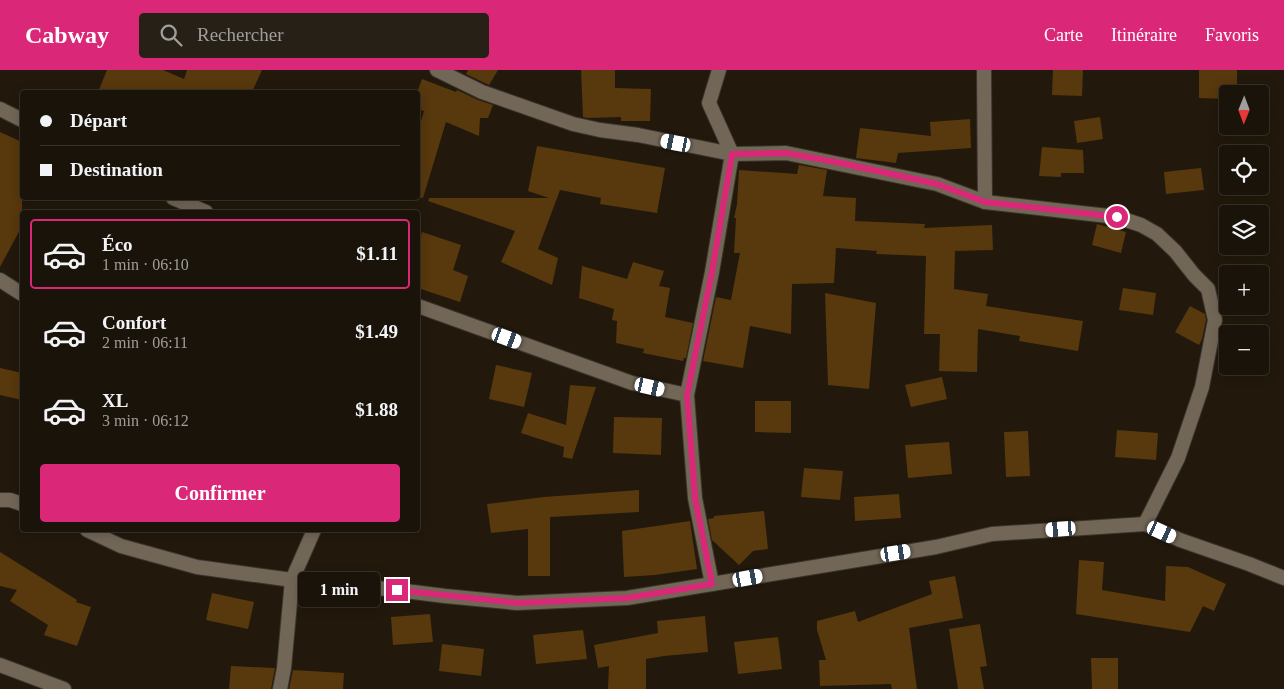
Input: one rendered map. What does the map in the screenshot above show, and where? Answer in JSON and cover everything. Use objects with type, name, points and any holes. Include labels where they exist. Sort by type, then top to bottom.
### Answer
[{"type":"street","points":[[437,70],[482,92],[573,124],[732,154],[786,153],[841,163],[937,184],[985,202],[1117,217],[1141,225],[1157,234],[1175,251],[1208,289],[1215,320],[1202,387],[1178,458],[1145,524]]},
{"type":"street","points":[[712,584],[695,498],[687,395],[712,272],[732,154],[709,103],[719,70]]},
{"type":"street","points":[[984,70],[985,202]]},
{"type":"street","points":[[0,109],[20,119]]},
{"type":"street","points":[[178,200],[201,210]]},
{"type":"street","points":[[0,280],[20,293]]},
{"type":"street","points":[[420,307],[632,383],[687,395]]},
{"type":"street","points":[[0,500],[10,500],[20,503]]},
{"type":"street","points":[[91,532],[121,546],[197,567],[292,580],[517,603],[627,598],[936,547],[992,534],[1145,524],[1180,540],[1284,578]]},
{"type":"street","points":[[280,689],[284,668],[292,580],[313,532]]},
{"type":"street","points":[[0,665],[64,689]]},
{"type":"building","points":[[107,70],[163,70],[184,79],[187,70],[262,70],[253,90],[99,90]]},
{"type":"building","points":[[468,70],[498,70],[489,85],[466,74]]},
{"type":"building","points":[[581,70],[615,70],[615,88],[651,89],[650,121],[621,121],[621,117],[583,117]]},
{"type":"building","points":[[1053,70],[1083,70],[1082,96],[1052,95]]},
{"type":"building","points":[[1199,70],[1237,70],[1237,85],[1219,85],[1219,99],[1199,98]]},
{"type":"building","points":[[422,79],[456,92],[457,90],[493,105],[488,118],[480,118],[479,136],[446,122],[423,198],[420,197],[420,125],[424,111],[420,110],[420,90],[418,90]]},
{"type":"building","points":[[1100,117],[1103,139],[1077,143],[1074,121]]},
{"type":"building","points":[[970,119],[971,148],[898,153],[896,163],[856,158],[860,128],[931,136],[930,122]]},
{"type":"building","points":[[0,132],[20,141],[20,200],[22,200],[22,210],[20,210],[20,230],[0,267]]},
{"type":"building","points":[[537,146],[665,168],[657,213],[600,204],[601,198],[560,190],[538,249],[558,258],[552,285],[501,262],[515,231],[428,201],[429,198],[549,198],[528,191]]},
{"type":"building","points":[[1042,147],[1083,150],[1084,173],[1061,173],[1061,177],[1039,176]]},
{"type":"building","points":[[799,165],[827,170],[823,196],[856,198],[855,221],[925,224],[924,228],[992,225],[993,250],[955,251],[954,289],[988,294],[986,306],[1083,321],[1078,351],[1019,341],[1020,336],[978,329],[977,372],[939,371],[940,334],[924,334],[926,256],[876,254],[877,251],[836,248],[834,283],[792,284],[791,334],[750,326],[743,368],[703,361],[716,297],[731,300],[740,253],[734,253],[736,218],[734,218],[737,204],[739,170],[797,174]]},
{"type":"building","points":[[1201,168],[1204,190],[1166,194],[1164,172]]},
{"type":"building","points":[[1097,224],[1126,232],[1121,253],[1092,245]]},
{"type":"building","points":[[422,232],[461,245],[453,270],[468,276],[460,302],[420,289],[420,238]]},
{"type":"building","points":[[633,262],[664,271],[659,286],[670,288],[665,317],[693,323],[686,358],[683,361],[643,353],[644,349],[616,343],[617,321],[612,320],[614,309],[579,298],[582,266],[627,279]]},
{"type":"building","points":[[1123,288],[1156,293],[1153,315],[1119,310]]},
{"type":"building","points":[[825,293],[876,303],[869,389],[828,385]]},
{"type":"building","points":[[1190,306],[1205,314],[1206,320],[1199,345],[1175,332]]},
{"type":"building","points":[[496,365],[532,373],[524,407],[489,399]]},
{"type":"building","points":[[0,368],[20,373],[20,400],[0,395]]},
{"type":"building","points":[[942,377],[947,399],[911,407],[905,385]]},
{"type":"building","points":[[570,385],[596,387],[572,459],[563,457],[564,447],[521,433],[528,413],[566,425]]},
{"type":"building","points":[[755,401],[791,401],[791,433],[755,432]]},
{"type":"building","points":[[614,417],[662,418],[661,455],[613,453]]},
{"type":"building","points":[[1117,430],[1158,433],[1156,460],[1115,457]]},
{"type":"building","points":[[1028,431],[1030,476],[1006,477],[1004,432]]},
{"type":"building","points":[[949,442],[952,474],[908,478],[905,445]]},
{"type":"building","points":[[804,468],[843,471],[840,500],[801,497]]},
{"type":"building","points":[[639,490],[639,512],[550,517],[550,576],[528,576],[528,529],[491,533],[487,504],[544,497]]},
{"type":"building","points":[[899,494],[901,518],[855,521],[854,497]]},
{"type":"building","points":[[764,511],[768,549],[753,551],[739,565],[712,540],[708,519],[714,518],[714,516]]},
{"type":"building","points":[[690,521],[697,569],[624,577],[622,531]]},
{"type":"building","points":[[0,552],[77,600],[76,602],[91,607],[77,646],[44,635],[48,625],[10,601],[17,590],[0,586]]},
{"type":"building","points":[[1079,560],[1104,562],[1102,590],[1165,601],[1166,566],[1188,567],[1226,584],[1214,611],[1203,606],[1190,632],[1076,614]]},
{"type":"building","points":[[955,576],[963,618],[909,628],[917,689],[892,689],[891,684],[820,686],[819,660],[826,660],[817,630],[817,621],[855,611],[858,622],[932,594],[929,581]]},
{"type":"building","points":[[212,593],[254,602],[248,629],[206,620]]},
{"type":"building","points":[[430,614],[433,642],[393,645],[391,617]]},
{"type":"building","points":[[705,616],[708,652],[646,659],[646,689],[608,689],[609,666],[598,668],[594,645],[658,633],[657,621]]},
{"type":"building","points":[[980,624],[987,666],[980,667],[984,689],[958,689],[949,629]]},
{"type":"building","points":[[583,630],[587,659],[536,664],[533,635]]},
{"type":"building","points":[[778,637],[782,669],[738,674],[734,642]]},
{"type":"building","points":[[442,644],[484,649],[481,676],[439,671]]},
{"type":"building","points":[[1091,658],[1118,658],[1118,689],[1092,689]]},
{"type":"building","points":[[231,666],[275,668],[271,689],[229,689]]},
{"type":"building","points":[[293,670],[344,673],[343,689],[289,689]]},
{"type":"route","points":[[397,590],[517,603],[627,598],[712,584],[695,498],[687,395],[696,358],[732,154],[786,153],[937,184],[985,202],[1117,217]]}]
